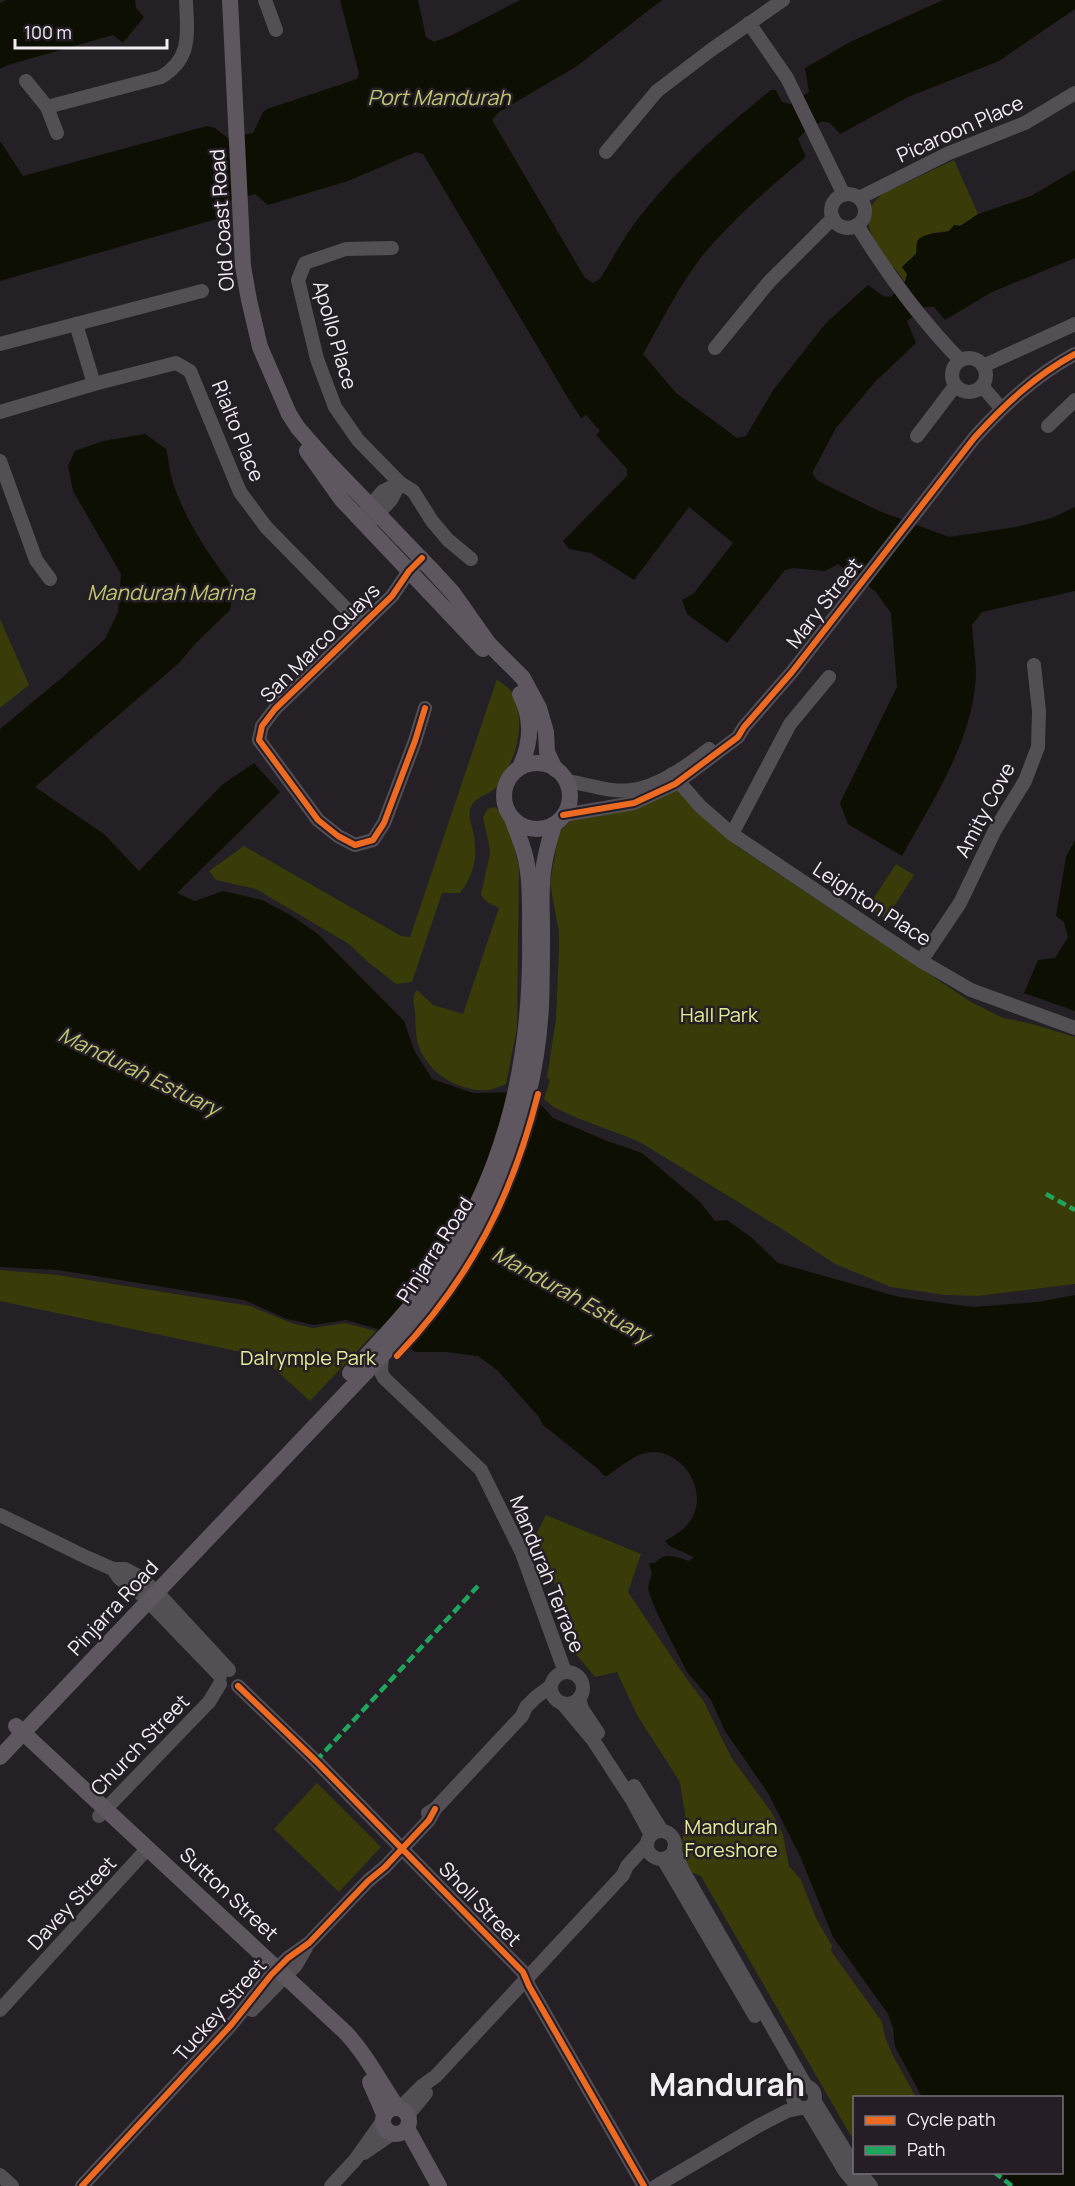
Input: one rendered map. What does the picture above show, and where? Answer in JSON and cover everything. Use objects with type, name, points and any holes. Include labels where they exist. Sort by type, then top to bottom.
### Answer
[{"type":"main road","name":"Old Coast Road","points":[[230,0],[243,266],[258,339],[281,400],[298,428],[306,450],[329,484],[362,523],[513,681],[526,708],[530,729],[527,752],[521,765]]},
{"type":"main road","name":"Old Coast Road","points":[[298,428],[427,563],[453,593],[489,644],[523,678],[539,708],[546,732],[547,752],[561,775]]},
{"type":"main road","points":[[543,763],[561,775],[569,795],[558,820],[547,828],[523,825],[512,818],[505,806],[504,794],[507,780],[521,765],[543,763]]},
{"type":"main road","name":"Pinjarra Road","points":[[0,1757],[13,1734],[432,1299],[479,1226],[505,1169],[521,1120],[525,1077],[529,1006],[529,878],[527,862],[512,818]]},
{"type":"main road","name":"Pinjarra Road","points":[[525,1077],[540,1011],[543,866],[558,820]]},
{"type":"main road","name":"Sutton Street","points":[[13,1734],[146,1852],[278,1975],[351,2050],[374,2091],[439,2186]]},
{"type":"main road","name":"Sutton Street","points":[[396,2120],[406,2149],[427,2186]]},
{"type":"street","points":[[47,107],[161,77],[171,71],[182,58],[186,46],[186,0]]},
{"type":"street","points":[[266,0],[276,30]]},
{"type":"street","points":[[606,152],[657,92],[711,50],[783,0]]},
{"type":"street","points":[[749,23],[787,78],[844,195]]},
{"type":"street","points":[[26,81],[47,107],[57,133]]},
{"type":"street","name":"Picaroon Place","points":[[859,198],[949,153],[1024,123],[1075,93]]},
{"type":"street","points":[[850,194],[859,198],[865,209],[862,220],[857,225],[848,228],[833,218],[832,213],[833,204],[838,197],[844,195],[850,194]]},
{"type":"street","points":[[715,348],[769,282],[833,218]]},
{"type":"street","points":[[857,225],[885,271],[933,333],[960,360]]},
{"type":"street","name":"Apollo Place","points":[[392,248],[346,249],[305,263],[298,280],[317,359],[335,407],[358,440],[400,483],[413,491],[432,521],[448,540],[471,559]]},
{"type":"street","points":[[0,344],[202,291]]},
{"type":"street","points":[[76,324],[94,384]]},
{"type":"street","points":[[983,366],[1075,324]]},
{"type":"street","name":"Mary Street","points":[[558,820],[634,803],[675,778],[733,731],[744,727],[792,672],[975,437],[1001,408],[1045,372],[1075,354]]},
{"type":"street","points":[[973,358],[983,366],[986,377],[982,386],[977,390],[967,392],[955,386],[951,375],[953,368],[960,360],[973,358]]},
{"type":"street","name":"Rialto Place","points":[[0,412],[176,363],[190,371],[240,492],[266,527],[362,625]]},
{"type":"street","points":[[917,436],[955,386]]},
{"type":"street","points":[[982,386],[1001,408]]},
{"type":"street","points":[[1048,426],[1075,400]]},
{"type":"street","points":[[0,461],[36,560],[50,579]]},
{"type":"street","points":[[362,523],[374,510],[383,491],[400,483]]},
{"type":"street","name":"San Marco Quays","points":[[425,708],[415,741],[379,833],[373,840],[356,845],[338,836],[318,820],[259,740],[262,726],[275,709],[427,563]]},
{"type":"street","name":"Amity Cove","points":[[921,961],[960,903],[995,830],[1025,781],[1035,756],[1038,747],[1039,711],[1034,665]]},
{"type":"street","points":[[732,834],[790,724],[829,677]]},
{"type":"street","name":"Mary Street","points":[[561,775],[630,791],[675,778]]},
{"type":"street","name":"Leighton Place","points":[[675,778],[700,806],[732,834],[921,961],[971,990],[1012,1007],[1075,1028]]},
{"type":"street","name":"Mandurah Terrace","points":[[384,1348],[381,1372],[384,1378],[481,1470],[522,1553],[565,1672]]},
{"type":"street","name":"Sholl Street","points":[[0,1515],[113,1569],[119,1578],[149,1593],[227,1681],[400,1846],[514,1962],[523,1972],[644,2186]]},
{"type":"street","points":[[556,1696],[571,1703],[579,1698],[583,1689],[581,1680],[574,1673],[565,1672],[555,1677],[556,1696],[593,1740],[653,1836]]},
{"type":"street","name":"Church Street","points":[[102,1812],[227,1681]]},
{"type":"street","name":"Tuckey Street","points":[[82,2186],[232,2024],[253,2009],[278,1975],[368,1881],[385,1867],[400,1846],[429,1820],[435,1809],[522,1716],[556,1696]]},
{"type":"street","points":[[579,1698],[653,1836],[648,1852],[659,1858],[798,2089]]},
{"type":"street","points":[[653,1836],[673,1837],[674,1849],[682,1869],[798,2089],[795,2104],[807,2106],[853,2163]]},
{"type":"street","points":[[331,2186],[428,2091],[436,2076],[623,1875],[627,1866],[653,1836]]},
{"type":"street","points":[[623,1875],[659,1858],[670,1856],[674,1849]]},
{"type":"street","name":"Davey Street","points":[[0,2010],[146,1852]]},
{"type":"street","points":[[758,2126],[798,2089],[814,2091],[807,2106]]},
{"type":"street","points":[[656,2186],[758,2126],[787,2111],[807,2106]]},
{"type":"street","points":[[807,2106],[844,2170],[857,2186]]},
{"type":"street","points":[[862,2174],[871,2186]]},
{"type":"street","points":[[0,2175],[12,2186]]},
{"type":"green space","points":[[954,160],[978,214],[949,231],[932,233],[917,241],[916,254],[902,267],[907,274],[905,282],[894,267],[891,268],[872,235],[868,215],[872,205],[893,187]]},
{"type":"green space","points":[[0,619],[29,685],[0,708]]},
{"type":"green space","points":[[497,679],[509,689],[515,698],[519,725],[513,757],[497,786],[478,798],[472,805],[470,817],[475,859],[471,873],[460,893],[442,893],[412,982],[396,984],[349,944],[256,889],[216,880],[209,871],[244,846],[401,936],[410,937]]},
{"type":"green space","name":"Hall Park","points":[[678,790],[738,847],[971,1002],[1003,1018],[1075,1037],[1075,1284],[978,1296],[945,1295],[891,1287],[835,1264],[638,1141],[572,1116],[552,1106],[544,1099],[550,1080],[547,1078],[556,1019],[559,932],[550,883],[559,832],[573,818],[638,807]]},
{"type":"green space","points":[[494,807],[501,811],[512,837],[519,867],[517,1028],[506,1084],[488,1090],[476,1090],[443,1077],[427,1061],[417,1040],[413,998],[417,990],[433,1005],[463,1014],[499,908],[486,901],[481,894],[490,854],[483,817],[488,809]]},
{"type":"green space","points":[[896,864],[914,875],[886,919],[868,907]]},
{"type":"green space","name":"Dalrymple Park","points":[[0,1270],[57,1275],[250,1306],[294,1324],[313,1328],[345,1323],[376,1331],[310,1401],[260,1356],[0,1301]]},
{"type":"green space","name":"Mandurah Foreshore","points":[[546,1515],[641,1554],[628,1592],[704,1702],[731,1757],[772,1813],[783,1835],[789,1866],[801,1880],[816,1918],[832,1946],[831,1951],[882,2022],[893,2056],[915,2096],[853,2096],[853,2135],[851,2136],[701,1876],[686,1870],[681,1854],[685,1814],[680,1782],[637,1715],[617,1672],[595,1677],[575,1653],[566,1612],[535,1536]]},
{"type":"green space","points":[[317,1783],[381,1847],[339,1892],[274,1829]]},
{"type":"water","points":[[6,0],[135,0],[136,8],[144,17],[123,43],[113,35],[0,69],[0,3]]},
{"type":"water","name":"Port Mandurah","points":[[340,0],[418,0],[426,37],[434,42],[520,0],[662,0],[577,66],[499,112],[492,120],[585,278],[593,283],[600,279],[649,205],[681,169],[734,120],[771,90],[776,90],[782,102],[790,104],[809,92],[805,68],[850,42],[943,0],[1075,0],[1075,9],[999,61],[908,97],[840,134],[830,123],[822,121],[803,133],[798,139],[806,157],[739,216],[703,255],[678,291],[643,354],[676,393],[737,438],[746,436],[774,389],[826,323],[868,285],[883,296],[891,297],[905,282],[907,274],[902,267],[916,254],[919,239],[949,231],[954,225],[960,226],[978,214],[1031,196],[1075,170],[1075,258],[992,292],[945,320],[934,307],[925,307],[907,321],[916,343],[876,381],[836,428],[812,473],[818,481],[879,511],[949,537],[1016,527],[1052,518],[1075,507],[1075,591],[982,612],[972,625],[976,670],[969,719],[951,767],[902,856],[848,824],[840,803],[897,687],[891,613],[875,591],[838,564],[825,571],[793,568],[785,570],[727,643],[687,614],[682,600],[694,593],[733,543],[689,507],[634,580],[591,553],[569,549],[563,541],[627,476],[627,469],[596,435],[600,431],[586,415],[581,418],[568,398],[423,154],[416,152],[348,181],[268,205],[255,194],[227,202],[217,219],[0,281],[0,141],[23,176],[207,126],[215,128],[228,138],[253,133],[263,112],[267,109],[357,79],[359,73]]},
{"type":"water","points":[[145,434],[166,449],[173,482],[185,513],[208,552],[234,588],[230,610],[179,663],[35,787],[104,834],[139,871],[223,784],[254,763],[280,792],[177,893],[195,901],[223,891],[262,900],[292,916],[318,934],[404,1021],[414,1050],[432,1079],[473,1093],[522,1092],[543,1107],[553,1118],[642,1153],[700,1202],[715,1221],[727,1220],[752,1238],[778,1263],[899,1297],[973,1307],[1038,1302],[1075,1295],[1075,2186],[1015,2186],[997,2174],[1063,2174],[1063,2096],[921,2096],[895,2047],[893,2028],[888,2014],[833,1937],[800,1856],[768,1793],[725,1731],[711,1700],[687,1672],[657,1613],[648,1587],[652,1574],[649,1563],[655,1563],[667,1556],[689,1561],[694,1557],[669,1546],[665,1541],[688,1524],[697,1504],[692,1479],[676,1459],[652,1452],[639,1455],[607,1476],[603,1475],[543,1425],[539,1417],[497,1370],[478,1356],[446,1352],[415,1352],[388,1332],[346,1320],[314,1325],[287,1319],[244,1300],[58,1270],[0,1267],[0,729],[105,639],[118,612],[121,574],[73,491],[68,466],[75,451],[103,441]]},
{"type":"water","points":[[1075,840],[1075,1011],[1024,993],[1038,960],[1055,958],[1068,937],[1064,922],[1056,916],[1066,857]]},
{"type":"pier","points":[[526,1091],[541,1102],[533,1131],[502,1211],[471,1268],[426,1330],[407,1351],[401,1347],[411,1297],[450,1238]]},
{"type":"marked path","points":[[1046,1194],[1075,1210]]},
{"type":"marked path","points":[[316,1761],[478,1586]]},
{"type":"marked path","points":[[997,2174],[1012,2186]]},
{"type":"cycle path","points":[[563,815],[634,803],[675,784],[738,737],[792,672],[975,437],[1022,391],[1047,371],[1075,354]]},
{"type":"cycle path","points":[[422,558],[409,571],[392,596],[275,709],[262,726],[259,740],[318,820],[338,836],[355,845],[373,840],[384,823],[425,708]]},
{"type":"cycle path","points":[[397,1356],[447,1297],[486,1234],[515,1167],[528,1132],[538,1094]]},
{"type":"cycle path","points":[[238,1686],[316,1761],[523,1972],[644,2186]]},
{"type":"cycle path","points":[[82,2186],[232,2024],[271,1975],[288,1958],[309,1943],[368,1881],[385,1867],[429,1820],[435,1809]]},
{"type":"district","name":"Mandurah","points":[[727,2085]]},
{"type":"water label","name":"Mandurah Marina","points":[[171,593]]},
{"type":"water label","name":"Mandurah Estuary","points":[[139,1072]]},
{"type":"water label","name":"Mandurah Estuary","points":[[571,1295]]}]
